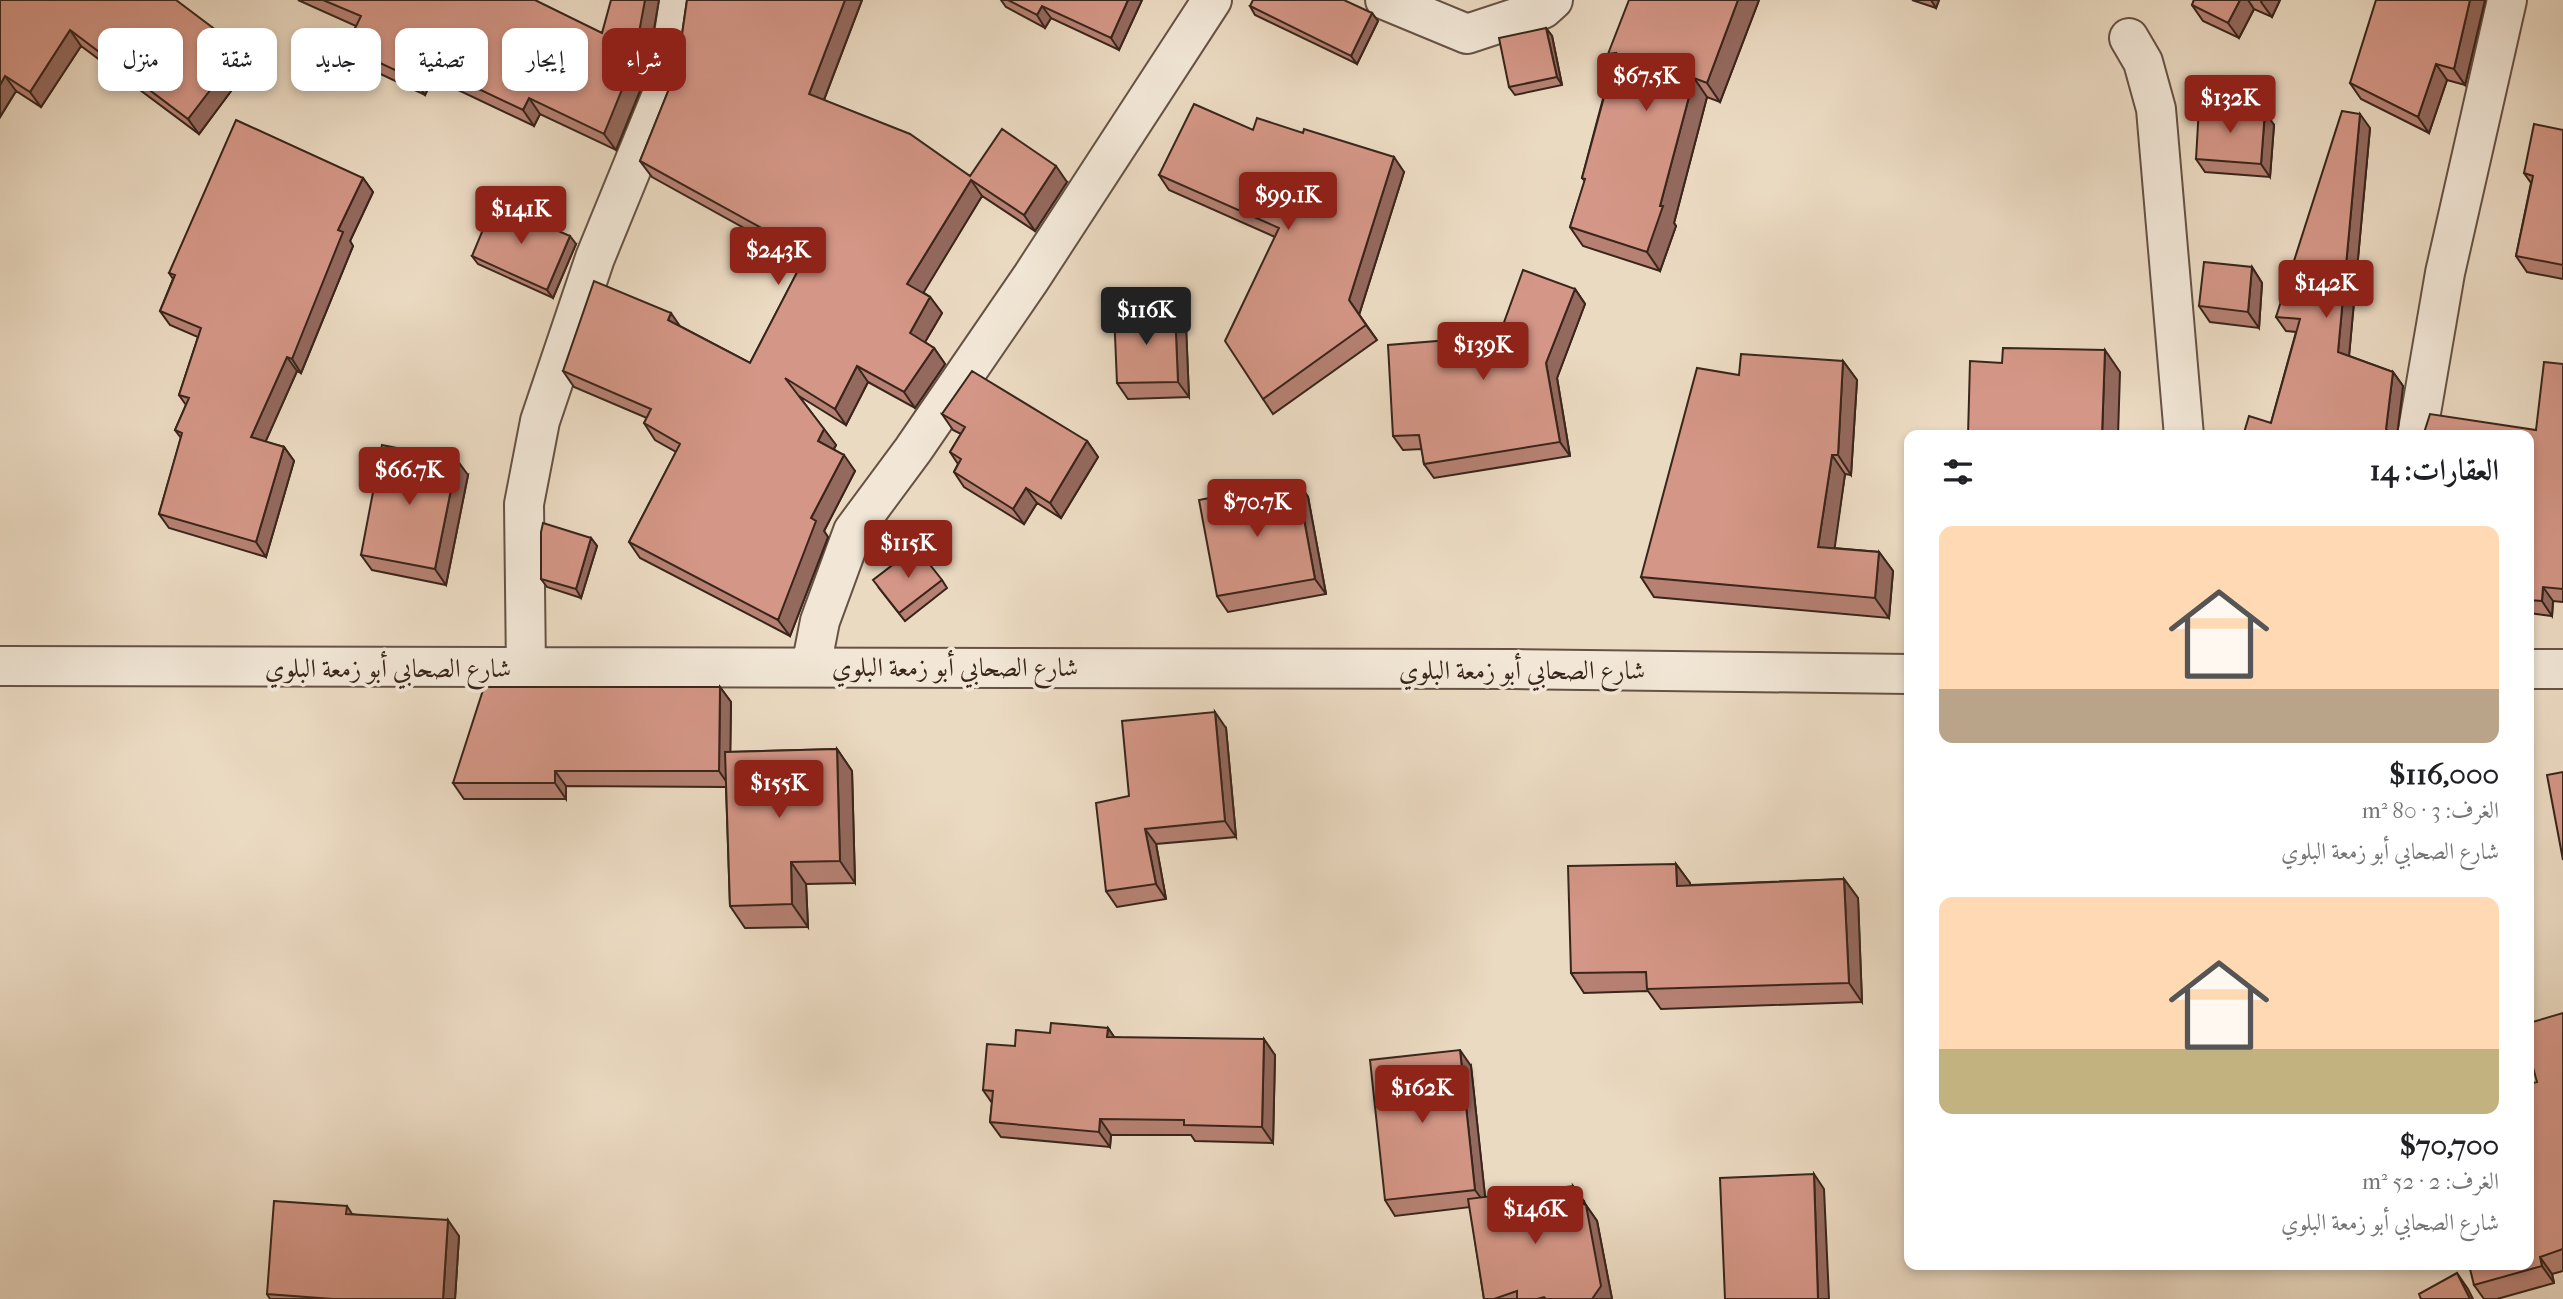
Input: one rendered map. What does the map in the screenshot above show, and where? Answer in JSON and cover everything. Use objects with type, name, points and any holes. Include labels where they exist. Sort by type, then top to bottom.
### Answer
[{"type":"street","points":[[526,669],[524,504],[540,421],[595,258],[667,82],[678,0]]},
{"type":"street","points":[[811,667],[820,621],[853,531],[913,450],[1031,278],[1212,0]]},
{"type":"street","points":[[1385,0],[1466,34],[1543,9],[1553,0]]},
{"type":"street","points":[[2418,430],[2445,274],[2507,0]]},
{"type":"street","points":[[2129,38],[2143,62],[2156,109],[2183,430]]},
{"type":"street","name":"شارع الصحابي أبو زمعة البلوي","points":[[0,666],[1512,669],[1904,674]]},
{"type":"street","points":[[2534,669],[2563,669]]},
{"type":"building","points":[[0,0],[176,0],[213,28],[197,28],[197,91],[209,91],[188,119],[151,91],[183,91],[183,28],[98,28],[98,51],[70,30],[30,92],[5,76],[0,85]]},
{"type":"building","points":[[323,0],[535,0],[602,33],[602,91],[621,91],[604,134],[529,98],[523,110],[483,91],[488,91],[488,28],[395,28],[395,70],[381,63],[381,28],[355,28],[361,16]]},
{"type":"building","points":[[611,0],[645,0],[640,28],[603,28]]},
{"type":"building","points":[[687,0],[845,0],[809,94],[910,134],[970,176],[1002,129],[1056,166],[1024,215],[971,180],[907,284],[930,297],[910,333],[934,348],[904,392],[857,366],[835,409],[785,378],[824,429],[818,441],[844,455],[811,518],[816,521],[778,620],[629,542],[680,444],[644,423],[651,409],[563,371],[594,281],[671,313],[668,320],[750,363],[805,257],[776,241],[778,237],[640,161],[668,91],[686,91],[686,28],[683,28]]},
{"type":"building","points":[[1008,0],[1128,0],[1111,38],[1042,6],[1037,15]]},
{"type":"building","points":[[1253,0],[1344,0],[1372,13],[1351,56],[1250,6]]},
{"type":"building","points":[[1629,0],[1738,0],[1707,83],[1694,78],[1660,206],[1663,206],[1647,252],[1570,227],[1585,179],[1582,178],[1616,53],[1608,54]]},
{"type":"building","points":[[2194,0],[2240,0],[2228,23],[2192,5]]},
{"type":"building","points":[[2376,0],[2470,0],[2454,69],[2436,64],[2418,117],[2350,83]]},
{"type":"building","points":[[1546,28],[1557,77],[1509,87],[1499,38]]},
{"type":"building","points":[[1194,104],[1253,130],[1257,118],[1303,133],[1304,129],[1394,157],[1349,300],[1366,325],[1263,399],[1225,341],[1279,228],[1159,175]]},
{"type":"building","points":[[2199,107],[2265,111],[2261,164],[2196,159]]},
{"type":"building","points":[[2342,111],[2360,114],[2338,352],[2393,372],[2387,430],[2245,430],[2249,416],[2271,423],[2300,319],[2276,317]]},
{"type":"building","points":[[236,120],[363,178],[338,230],[343,232],[292,359],[287,357],[251,437],[284,447],[256,542],[159,514],[182,433],[175,430],[189,398],[179,395],[201,328],[160,311],[175,275],[169,273]]},
{"type":"building","points":[[2534,124],[2563,130],[2563,265],[2516,256],[2533,176],[2524,173]]},
{"type":"building","points":[[494,203],[570,236],[547,290],[472,256]]},
{"type":"building","points":[[2204,262],[2252,267],[2248,312],[2199,306]]},
{"type":"building","points":[[1523,270],[1575,289],[1546,363],[1560,442],[1424,464],[1419,435],[1393,436],[1388,345],[1499,336]]},
{"type":"building","points":[[1175,310],[1178,382],[1117,383],[1114,312]]},
{"type":"building","points":[[2003,348],[2105,350],[2102,430],[1968,430],[1970,361],[2002,363]]},
{"type":"building","points":[[1741,354],[1843,361],[1838,455],[1832,455],[1818,547],[1879,552],[1875,598],[1641,577],[1697,368],[1739,375]]},
{"type":"building","points":[[2544,362],[2563,364],[2563,589],[2543,587],[2542,601],[2534,600],[2534,430],[2425,430],[2430,414],[2536,430]]},
{"type":"building","points":[[972,371],[1087,441],[1050,503],[1026,488],[1013,509],[954,472],[961,459],[950,452],[965,427],[942,414]]},
{"type":"building","points":[[382,445],[457,460],[435,569],[361,555]]},
{"type":"building","points":[[1297,481],[1315,579],[1217,596],[1199,500]]},
{"type":"building","points":[[543,523],[591,538],[576,589],[541,579]]},
{"type":"building","points":[[916,547],[942,580],[899,613],[873,580]]},
{"type":"building","points":[[484,687],[720,687],[719,771],[555,771],[555,783],[453,783]]},
{"type":"building","points":[[1215,712],[1225,821],[1145,829],[1156,884],[1106,891],[1096,803],[1129,796],[1122,721]]},
{"type":"building","points":[[837,749],[840,861],[791,862],[792,904],[730,906],[725,752]]},
{"type":"building","points":[[2563,772],[2563,860],[2547,775]]},
{"type":"building","points":[[1676,864],[1677,886],[1844,879],[1849,983],[1647,989],[1646,972],[1571,973],[1568,866]]},
{"type":"building","points":[[2563,1013],[2563,1249],[2540,1257],[2542,1266],[2534,1268],[2534,1083],[2537,1082],[2534,1071],[2534,1022]]},
{"type":"building","points":[[1051,1023],[1108,1028],[1107,1037],[1264,1039],[1262,1127],[1184,1125],[1184,1120],[1100,1119],[1099,1132],[990,1122],[993,1091],[983,1090],[987,1044],[1015,1046],[1016,1030],[1050,1033]]},
{"type":"building","points":[[1460,1050],[1475,1190],[1385,1200],[1370,1060]]},
{"type":"building","points":[[1814,1174],[1818,1299],[1725,1299],[1720,1178]]},
{"type":"building","points":[[1573,1186],[1574,1199],[1586,1205],[1601,1286],[1592,1299],[1517,1299],[1517,1291],[1494,1299],[1484,1299],[1468,1199]]},
{"type":"building","points":[[274,1201],[347,1206],[346,1214],[448,1220],[443,1299],[333,1299],[267,1294]]},
{"type":"building","points":[[2470,1270],[2528,1270],[2474,1285]]},
{"type":"building","points":[[2457,1273],[2470,1299],[2421,1299],[2419,1294]]}]
